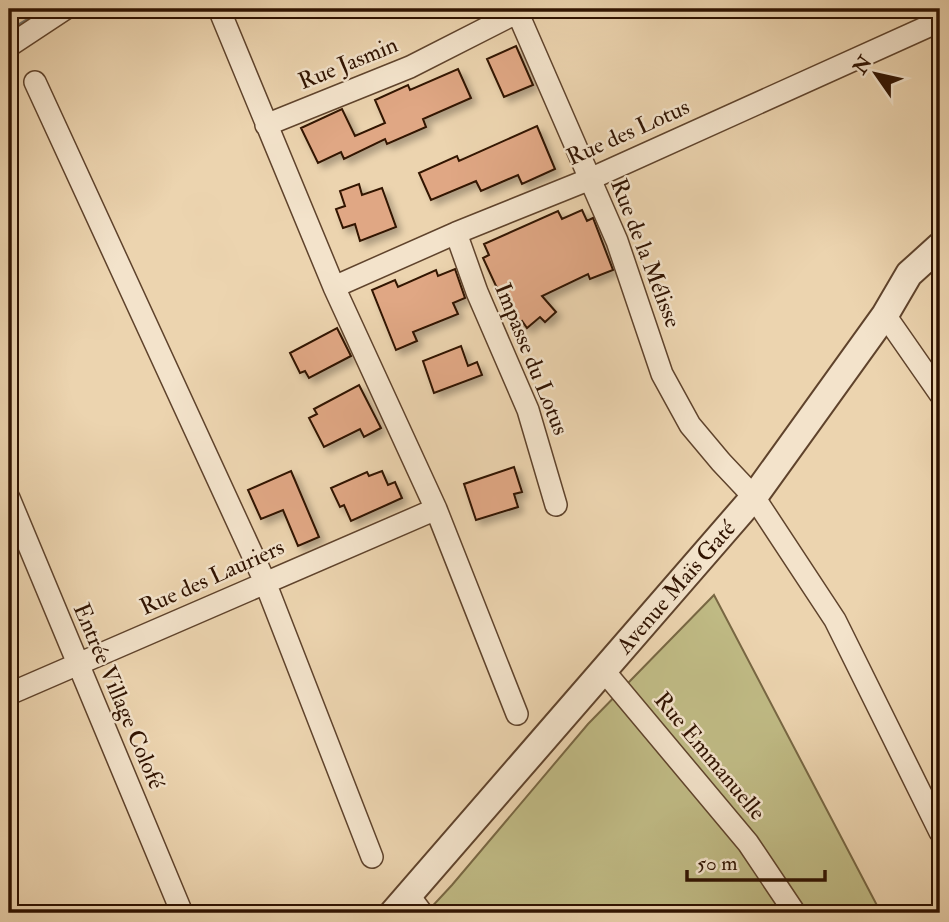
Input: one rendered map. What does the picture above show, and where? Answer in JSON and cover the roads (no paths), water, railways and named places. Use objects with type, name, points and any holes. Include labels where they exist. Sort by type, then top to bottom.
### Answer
[{"type":"street","points":[[9,46],[65,9]]},
{"type":"street","points":[[219,9],[334,287],[436,509],[517,714]]},
{"type":"street","name":"Rue Jasmin","points":[[266,125],[410,67],[519,10]]},
{"type":"street","name":"Rue de la Mélisse","points":[[519,10],[621,252],[662,374],[690,425],[754,497],[835,620],[940,832]]},
{"type":"street","name":"Rue des Lotus","points":[[334,287],[456,233],[590,179],[940,21]]},
{"type":"street","points":[[35,82],[265,582],[372,857]]},
{"type":"street","name":"Impasse du Lotus","points":[[456,233],[477,292],[528,410],[556,505]]},
{"type":"street","name":"Avenue Maïs Gaté","points":[[408,908],[604,671],[754,497],[885,315],[909,274],[940,246]]},
{"type":"street","points":[[885,315],[940,394]]},
{"type":"street","name":"Entrée Village Colofé","points":[[9,498],[182,913]]},
{"type":"street","name":"Rue des Lauriers","points":[[9,694],[436,509]]},
{"type":"street","name":"Rue Emmanuelle","points":[[604,671],[748,842],[795,913]]},
{"type":"waterway","points":[[9,32],[46,9]]}]
